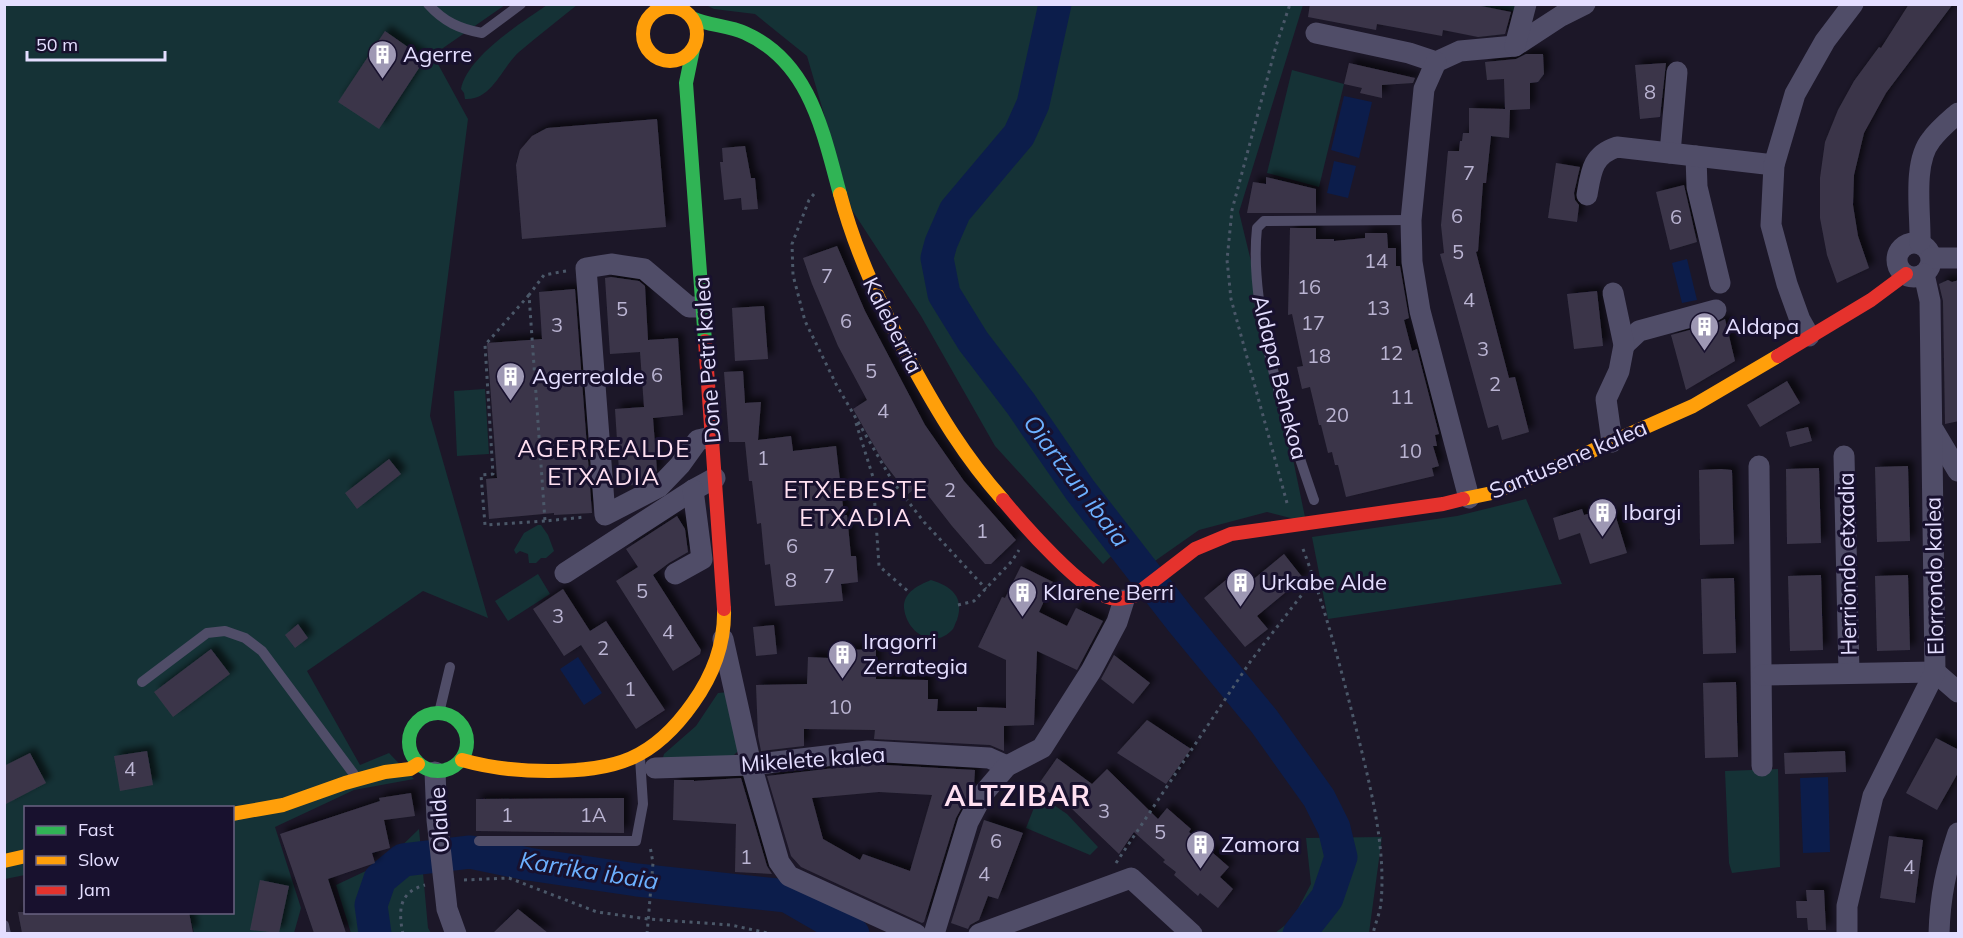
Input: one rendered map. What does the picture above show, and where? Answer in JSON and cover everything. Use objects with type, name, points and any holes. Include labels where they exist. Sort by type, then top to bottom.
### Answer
[{"type":"street","points":[[1515,46],[1526,4]]},
{"type":"street","points":[[1469,498],[1420,310],[1412,262],[1411,220],[1424,89],[1436,62],[1460,51],[1515,46],[1561,16],[1585,4]]},
{"type":"street","points":[[664,61],[675,61],[686,57],[689,24],[675,8],[666,6],[649,18],[644,27],[644,37],[647,48],[654,56],[664,61],[686,83]]},
{"type":"street","points":[[1809,336],[1800,320],[1787,284],[1771,225],[1774,165],[1795,94],[1847,7]]},
{"type":"street","name":"Kaleberria","points":[[689,24],[704,32],[715,26],[735,28],[750,35],[775,53],[797,75],[808,91],[816,110],[846,219],[860,260],[886,316],[940,415],[981,474],[1069,570],[1089,587],[1112,599],[1124,600]]},
{"type":"street","name":"Done Petri kalea","points":[[462,759],[482,766],[511,771],[577,771],[647,761],[659,742],[675,728],[696,700],[718,656],[723,637],[724,611],[686,83],[689,24]]},
{"type":"street","points":[[1316,33],[1409,53],[1436,62]]},
{"type":"street","points":[[1670,153],[1677,72]]},
{"type":"street","name":"Elorrondo kalea","points":[[1847,933],[1847,906],[1873,796],[1935,672],[1930,301],[1920,262],[1919,175],[1930,141],[1958,114]]},
{"type":"street","points":[[1587,195],[1592,169],[1604,151],[1617,147],[1774,165]]},
{"type":"street","points":[[1696,156],[1697,187],[1720,283]]},
{"type":"street","points":[[1920,262],[1959,258]]},
{"type":"street","name":"Santusene kalea","points":[[1124,600],[1134,596],[1195,549],[1231,534],[1443,504],[1492,494],[1693,406],[1871,300],[1920,262]]},
{"type":"street","points":[[703,307],[689,308],[644,269],[611,264],[586,268],[605,515],[659,487],[680,465],[698,440],[712,437]]},
{"type":"street","points":[[1612,441],[1606,399],[1619,371],[1624,345],[1613,293]]},
{"type":"street","points":[[1624,345],[1640,331],[1716,310]]},
{"type":"street","points":[[1933,430],[1959,471]]},
{"type":"street","name":"Herriondo etxadia","points":[[1844,456],[1849,672]]},
{"type":"street","points":[[1759,466],[1762,766]]},
{"type":"street","points":[[565,573],[715,478]]},
{"type":"street","points":[[675,574],[702,559],[693,490]]},
{"type":"street","points":[[934,933],[968,822],[982,794],[1007,766],[1042,748],[1092,671],[1117,622],[1124,600]]},
{"type":"street","name":"Done Petri kalea","points":[[723,637],[751,765],[779,862],[789,876],[916,933]]},
{"type":"street","points":[[1935,672],[1959,692]]},
{"type":"street","name":"Herriondo etxadia","points":[[1762,675],[1935,672]]},
{"type":"street","points":[[234,814],[282,805],[385,772],[427,768],[446,771],[455,767],[467,750],[467,738],[458,720],[449,715],[429,714],[420,718],[413,726],[409,736],[412,756],[427,768]]},
{"type":"street","name":"Mikelete kalea","points":[[647,761],[751,765],[868,752],[989,758],[1007,766]]},
{"type":"street","name":"Olalde","points":[[427,768],[447,909],[456,933]]},
{"type":"street","points":[[1939,933],[1940,901],[1950,858],[1959,833]]},
{"type":"street","points":[[4,861],[24,856]]},
{"type":"street","points":[[979,933],[1131,878],[1192,933]]},
{"type":"lane","points":[[428,4],[447,22],[465,30],[482,33],[521,4]]},
{"type":"lane","name":"Aldapa Behekoa","points":[[1314,500],[1290,430],[1268,346],[1257,285],[1257,228],[1264,221],[1411,220]]},
{"type":"lane","points":[[142,682],[207,633],[225,631],[245,638],[261,651],[358,779]]},
{"type":"lane","points":[[439,713],[450,668]]},
{"type":"lane","points":[[479,841],[636,842],[643,804],[647,761]]},
{"type":"lane","points":[[4,925],[6,933]]},
{"type":"path","points":[[834,173],[808,200],[792,243],[793,275],[806,321],[836,384],[893,482],[924,522],[986,589]]},
{"type":"path","points":[[586,268],[544,275],[484,345],[493,474],[481,475],[485,525],[605,515]]},
{"type":"path","points":[[529,295],[545,520]]},
{"type":"path","points":[[854,416],[873,477],[879,566],[910,593]]},
{"type":"path","points":[[958,605],[974,601],[986,589],[1012,561],[1031,531]]},
{"type":"path","points":[[1105,887],[1223,701],[1314,579]]},
{"type":"path","points":[[647,933],[653,862]]},
{"type":"path","points":[[403,933],[399,908],[406,896],[443,874],[509,878],[597,912],[648,919],[731,925],[772,933]]},
{"type":"green space","points":[[4,5],[505,5],[433,55],[468,119],[430,416],[488,618],[423,591],[307,671],[360,765],[389,753],[414,779],[354,790],[275,827],[301,908],[294,933],[194,933],[189,914],[234,914],[234,806],[24,806],[24,875],[5,879]]},
{"type":"green space","points":[[547,5],[577,5],[519,52],[496,82],[482,95],[465,99],[461,89],[473,65],[496,42]]},
{"type":"green space","points":[[706,5],[1303,5],[1239,212],[1258,290],[1306,522],[1267,512],[1199,530],[1152,563],[1131,537],[1103,564],[995,446],[921,316],[852,210],[807,56],[755,14],[714,9]]},
{"type":"green space","points":[[1466,5],[1517,5],[1515,11]]},
{"type":"green space","points":[[1292,70],[1344,84],[1319,187],[1267,173]]},
{"type":"green space","points":[[485,389],[489,454],[457,456],[454,391]]},
{"type":"green space","points":[[1526,499],[1562,584],[1328,619],[1312,537],[1457,516]]},
{"type":"green space","points":[[541,525],[548,535],[554,551],[536,563],[529,563],[528,554],[520,551],[516,554],[514,550],[524,533]]},
{"type":"green space","points":[[538,574],[550,594],[508,621],[495,601]]},
{"type":"green space","points":[[931,580],[950,589],[958,599],[959,605],[957,620],[953,628],[946,635],[938,638],[930,638],[916,632],[906,617],[904,608],[904,602],[909,593]]},
{"type":"green space","points":[[729,692],[742,747],[729,760],[661,764],[664,754],[696,726],[718,693]]},
{"type":"green space","points":[[1778,769],[1780,867],[1732,873],[1729,863],[1725,771]]},
{"type":"green space","points":[[1039,795],[1067,814],[1098,847],[1090,855],[1026,828]]},
{"type":"green space","points":[[419,829],[428,928],[431,933],[351,933],[336,885],[385,862]]},
{"type":"green space","points":[[1382,837],[1369,933],[1275,933],[1292,920],[1311,884],[1306,838]]},
{"type":"water","points":[[1344,96],[1372,102],[1359,158],[1331,150]]},
{"type":"water","points":[[1334,161],[1356,166],[1348,198],[1327,193]]},
{"type":"water","points":[[1687,259],[1697,300],[1682,303],[1672,263]]},
{"type":"water","points":[[578,657],[602,693],[584,705],[560,669]]},
{"type":"water","points":[[1828,777],[1830,852],[1803,853],[1800,778]]},
{"type":"building","points":[[1310,4],[1471,4],[1511,12],[1505,34],[1478,37],[1443,30],[1442,36],[1377,24],[1376,30],[1308,17]]},
{"type":"building","points":[[1909,4],[1953,4],[1886,93],[1864,133],[1854,175],[1853,205],[1858,236],[1869,268],[1837,283],[1827,255],[1820,218],[1820,178],[1825,142],[1838,110],[1854,81],[1879,47],[1881,48]]},
{"type":"building","name":"Agerre","points":[[385,31],[425,59],[379,129],[338,102]]},
{"type":"building","points":[[1526,54],[1543,54],[1544,74],[1538,82],[1530,83],[1530,109],[1510,110],[1509,138],[1491,136],[1486,183],[1483,183],[1478,251],[1476,252],[1509,378],[1515,377],[1529,432],[1502,440],[1498,425],[1488,428],[1440,254],[1444,253],[1441,225],[1448,151],[1459,151],[1463,133],[1469,133],[1469,108],[1505,109],[1504,79],[1487,80],[1485,62],[1516,59]]},
{"type":"building","points":[[1349,63],[1415,78],[1413,83],[1382,85],[1382,98],[1360,93],[1362,88],[1344,84]]},
{"type":"building","points":[[1666,63],[1660,117],[1640,119],[1635,65]]},
{"type":"building","points":[[657,119],[666,227],[522,239],[516,165],[520,150],[532,136],[547,128]]},
{"type":"building","points":[[745,146],[751,178],[755,178],[758,209],[742,210],[741,198],[724,200],[720,162],[723,162],[722,148]]},
{"type":"building","points":[[1556,163],[1580,167],[1574,193],[1579,205],[1577,222],[1548,218]]},
{"type":"building","points":[[1266,177],[1316,189],[1316,213],[1247,213],[1253,182],[1266,184]]},
{"type":"building","points":[[1684,185],[1697,242],[1670,250],[1656,192]]},
{"type":"building","points":[[1290,228],[1316,228],[1316,239],[1334,239],[1334,241],[1365,238],[1365,233],[1387,233],[1388,248],[1396,248],[1396,266],[1400,266],[1409,318],[1404,320],[1412,351],[1417,349],[1439,434],[1435,435],[1437,446],[1433,446],[1439,466],[1432,468],[1434,476],[1346,497],[1338,465],[1335,465],[1332,452],[1328,453],[1310,387],[1302,389],[1297,367],[1303,366],[1292,314],[1288,315]]},
{"type":"building","points":[[837,246],[865,311],[925,425],[964,481],[1016,540],[991,564],[985,564],[920,485],[908,494],[884,463],[853,409],[867,400],[838,346],[803,258]]},
{"type":"building","points":[[605,278],[639,281],[645,286],[648,340],[678,338],[683,415],[653,418],[657,471],[651,477],[634,485],[620,486],[615,409],[644,407],[640,352],[610,354]]},
{"type":"building","points":[[1948,280],[1952,282],[1959,280],[1959,421],[1945,424],[1943,301],[1939,284]]},
{"type":"building","points":[[575,289],[592,513],[554,515],[554,513],[489,519],[486,479],[497,478],[487,343],[542,339],[539,292]]},
{"type":"building","points":[[1597,291],[1603,346],[1574,349],[1567,294]]},
{"type":"building","points":[[764,306],[768,359],[735,361],[732,308]]},
{"type":"building","name":"Aldapa","points":[[1725,319],[1735,361],[1686,390],[1671,335]]},
{"type":"building","points":[[743,371],[745,403],[761,402],[758,440],[791,436],[793,451],[836,446],[844,515],[847,515],[851,556],[856,556],[858,582],[841,584],[843,601],[775,606],[770,564],[765,565],[761,523],[757,524],[752,481],[749,481],[745,442],[729,442],[724,372]]},
{"type":"building","points":[[1787,381],[1800,403],[1760,427],[1747,405]]},
{"type":"building","points":[[1808,427],[1812,441],[1790,447],[1786,432]]},
{"type":"building","points":[[389,459],[401,474],[357,509],[345,493]]},
{"type":"building","points":[[1908,466],[1910,541],[1877,542],[1875,467]]},
{"type":"building","points":[[1819,468],[1821,543],[1787,544],[1786,469]]},
{"type":"building","points":[[1699,470],[1732,470],[1734,544],[1700,545]]},
{"type":"building","name":"Ibargi","points":[[1582,509],[1584,515],[1595,512],[1598,520],[1615,514],[1627,553],[1590,564],[1580,533],[1559,540],[1553,518]]},
{"type":"building","points":[[677,516],[685,529],[688,552],[653,575],[701,650],[700,654],[673,671],[616,581],[638,567],[626,549]]},
{"type":"building","name":"Urkabe Alde","points":[[1284,554],[1303,578],[1257,616],[1268,629],[1245,647],[1204,598],[1227,579],[1238,592]]},
{"type":"building","points":[[1021,566],[1053,582],[1039,612],[1067,626],[1076,608],[1103,621],[1077,670],[1037,651],[1034,725],[1004,726],[1004,751],[990,745],[874,739],[875,730],[804,729],[804,746],[761,751],[758,736],[756,685],[807,684],[808,657],[829,658],[829,649],[876,650],[876,679],[928,680],[928,699],[938,699],[937,711],[977,711],[977,707],[1006,708],[1006,660],[978,647],[1002,597],[1005,598]]},
{"type":"building","points":[[1821,575],[1823,650],[1790,651],[1788,576]]},
{"type":"building","points":[[1908,575],[1910,650],[1877,651],[1875,576]]},
{"type":"building","points":[[1734,578],[1736,653],[1703,654],[1701,579]]},
{"type":"building","points":[[563,589],[590,631],[606,621],[665,710],[636,729],[581,645],[564,656],[533,609]]},
{"type":"building","points":[[298,624],[308,638],[295,648],[285,635]]},
{"type":"building","points":[[774,625],[777,654],[756,656],[753,627]]},
{"type":"building","points":[[211,649],[230,674],[173,717],[154,692]]},
{"type":"building","points":[[1114,655],[1150,683],[1133,704],[1101,679]]},
{"type":"building","points":[[1736,682],[1738,757],[1705,758],[1703,683]]},
{"type":"building","points":[[1147,720],[1191,749],[1166,784],[1117,753]]},
{"type":"building","points":[[1936,738],[1959,750],[1959,771],[1937,810],[1906,793]]},
{"type":"building","points":[[147,751],[153,785],[120,791],[114,756]]},
{"type":"building","points":[[1845,751],[1846,772],[1785,774],[1784,753]]},
{"type":"building","points":[[30,753],[46,783],[4,805],[4,766]]},
{"type":"building","points":[[1057,758],[1092,784],[1107,769],[1158,819],[1167,808],[1191,829],[1189,832],[1229,867],[1220,877],[1233,889],[1218,908],[1200,893],[1198,896],[1174,875],[1176,872],[1163,862],[1165,860],[1134,832],[1119,854],[1070,807],[1038,785]]},
{"type":"building","points":[[868,764],[975,770],[974,785],[956,818],[924,922],[801,867],[791,856],[767,776]],"holes":[[[879,792],[932,795],[910,871],[863,854],[860,860],[823,839],[812,798]]]},
{"type":"building","points":[[741,778],[767,866],[772,874],[735,872],[736,824],[673,820],[674,780]]},
{"type":"building","points":[[411,793],[415,816],[384,820],[390,848],[372,853],[375,863],[328,879],[346,933],[314,933],[280,834],[380,801],[379,798]]},
{"type":"building","points":[[624,798],[624,833],[476,831],[476,799]]},
{"type":"building","points":[[984,820],[1023,833],[998,899],[988,896],[979,920],[970,925],[968,929],[951,923]]},
{"type":"building","points":[[1889,836],[1923,840],[1915,903],[1880,898]]},
{"type":"building","points":[[260,880],[289,886],[279,933],[250,930]]},
{"type":"building","points":[[1806,890],[1824,890],[1826,930],[1808,930],[1807,918],[1797,918],[1796,901],[1807,901]]},
{"type":"building","points":[[518,909],[548,933],[493,933]]},
{"type":"building","points":[[18,912],[24,912],[24,914],[189,914],[193,933],[22,933]]},
{"type":"waterway","name":"Oiartzun ibaia","points":[[1055,4],[1033,104],[1019,135],[955,211],[941,243],[937,258],[944,294],[973,341],[1021,404],[1080,490],[1180,619],[1264,721],[1319,798],[1334,828],[1341,857],[1327,898],[1299,934]]},
{"type":"waterway","name":"Karrika ibaia","points":[[375,934],[371,905],[380,879],[403,860],[470,852],[528,864],[637,880],[787,896],[853,934]]},
{"type":"traffic: fast","points":[[692,18],[745,33],[767,46],[785,62],[799,80],[820,123],[840,194]]},
{"type":"traffic: fast","points":[[693,49],[686,83],[705,341]]},
{"type":"traffic: fast","points":[[432,713],[444,713],[459,721],[467,736],[467,742],[467,748],[459,763],[444,771],[432,771],[417,763],[409,748],[409,736],[417,721],[432,713]]},
{"type":"traffic: slow","points":[[670,7],[680,9],[689,15],[695,24],[697,34],[695,44],[689,53],[680,59],[670,61],[660,59],[651,53],[645,44],[643,34],[645,24],[651,15],[660,9],[670,7]]},
{"type":"traffic: slow","points":[[840,194],[846,216],[871,280],[911,363],[953,434],[1003,500]]},
{"type":"traffic: slow","points":[[1463,499],[1492,493],[1533,477],[1693,406],[1778,356]]},
{"type":"traffic: slow","points":[[462,760],[515,770],[572,770],[613,765],[647,750],[663,738],[678,722],[706,681],[720,647],[724,609]]},
{"type":"traffic: slow","points":[[234,814],[283,805],[345,783],[385,772],[410,769],[418,764]]},
{"type":"traffic: slow","points":[[4,861],[24,856]]},
{"type":"traffic: jam","points":[[1778,356],[1871,300],[1906,274]]},
{"type":"traffic: jam","points":[[705,341],[724,609]]},
{"type":"traffic: jam","points":[[1003,500],[1070,571],[1099,593],[1117,599],[1134,596],[1195,549],[1231,534],[1443,504],[1463,499]]},
{"type":"place","name":"Agerre","points":[[382,80]]},
{"type":"place","name":"Aldapa","points":[[1704,352]]},
{"type":"place","name":"Agerrealde","points":[[511,402]]},
{"type":"place","name":"Ibargi","points":[[1602,538]]},
{"type":"place","name":"Urkabe Alde","points":[[1240,608]]},
{"type":"place","name":"Klarene Berri","points":[[1022,618]]},
{"type":"place","name":"Iragorri Zerrategia","points":[[842,680]]},
{"type":"place","name":"Zamora","points":[[1200,870]]},
{"type":"district","name":"AGERREALDE ETXADIA","points":[[604,463]]},
{"type":"district","name":"ETXEBESTE ETXADIA","points":[[856,504]]},
{"type":"district","name":"ALTZIBAR","points":[[1018,796]]}]
